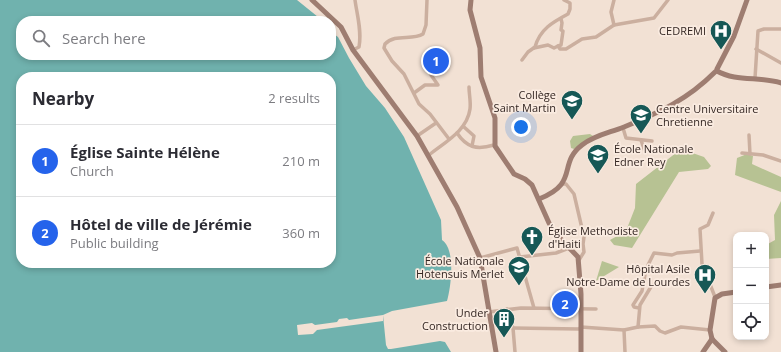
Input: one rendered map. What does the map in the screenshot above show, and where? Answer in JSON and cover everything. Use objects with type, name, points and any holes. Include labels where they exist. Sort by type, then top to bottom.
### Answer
[{"type":"street","points":[[312,0],[329,16]]},
{"type":"street","points":[[353,50],[359,47],[360,39],[359,18],[355,0]]},
{"type":"street","points":[[427,0],[426,25],[423,34],[387,41],[384,46],[387,54],[404,74],[419,104],[430,114],[449,139]]},
{"type":"street","points":[[471,0],[470,10],[480,48],[482,77],[495,118],[494,145],[514,174],[525,179],[532,185],[555,233],[570,248],[579,260]]},
{"type":"street","points":[[534,48],[538,38],[555,19],[560,19],[568,14],[570,3],[564,0]]},
{"type":"street","points":[[614,0],[611,12],[614,25]]},
{"type":"street","points":[[558,46],[560,49],[566,48],[582,39],[596,37],[614,25],[654,18],[668,0]]},
{"type":"street","points":[[539,199],[551,194],[562,184],[567,175],[572,155],[576,150],[592,138],[622,128],[670,108],[717,71],[734,36],[748,0]]},
{"type":"street","points":[[522,60],[528,52],[534,48],[548,45],[554,48],[561,45],[563,31],[561,30],[562,24],[560,19]]},
{"type":"street","points":[[336,22],[341,27],[353,50],[417,136],[457,207],[480,258],[496,352]]},
{"type":"street","points":[[755,78],[758,31],[764,29],[781,28]]},
{"type":"street","points":[[756,49],[781,63]]},
{"type":"street","points":[[717,71],[726,74],[781,83]]},
{"type":"street","points":[[414,93],[425,85],[438,85],[431,75]]},
{"type":"street","points":[[429,155],[464,126],[470,108],[469,87]]},
{"type":"street","points":[[417,136],[436,123]]},
{"type":"street","points":[[464,126],[474,136],[472,146]]},
{"type":"street","points":[[622,128],[626,138],[652,141]]},
{"type":"street","points":[[457,133],[464,143],[472,146],[494,145]]},
{"type":"street","points":[[750,135],[750,154]]},
{"type":"street","points":[[641,140],[644,149]]},
{"type":"street","points":[[742,153],[771,157],[781,161]]},
{"type":"street","points":[[562,184],[566,184],[574,194],[584,237],[584,252],[579,260],[581,352]]},
{"type":"street","points":[[713,213],[708,225],[700,229],[700,251],[704,272],[715,297],[710,330],[712,339],[725,352]]},
{"type":"street","points":[[480,258],[517,248],[534,308]]},
{"type":"street","points":[[520,257],[556,252],[570,248]]},
{"type":"street","points":[[640,308],[634,307],[633,305],[642,290],[646,269],[654,253],[672,255],[677,253],[700,251]]},
{"type":"street","points":[[638,326],[640,308],[652,285]]},
{"type":"street","points":[[769,287],[781,285]]},
{"type":"street","points":[[715,297],[733,293]]},
{"type":"street","points":[[507,309],[513,328],[515,352]]},
{"type":"street","points":[[465,315],[507,309],[596,309]]},
{"type":"street","points":[[513,328],[578,329],[581,327],[624,330],[638,326],[655,326],[660,331],[665,333],[681,327],[710,330]]},
{"type":"street","points":[[624,330],[625,352]]},
{"type":"street","points":[[703,352],[712,339]]},
{"type":"green space","points":[[590,134],[593,136],[574,149],[571,148],[570,141],[573,136]]},
{"type":"green space","points":[[681,149],[704,157],[711,166],[708,169],[679,172],[632,248],[614,245],[610,240],[626,231],[635,208],[636,184]]},
{"type":"green space","points":[[747,154],[753,156],[752,164],[781,177],[781,192],[735,175],[737,158]]},
{"type":"green space","points":[[781,201],[781,258],[769,259],[769,243],[775,240],[774,215]]},
{"type":"green space","points":[[602,261],[619,267],[596,281]]},
{"type":"water","points":[[0,0],[297,0],[317,16],[16,16],[16,60],[336,60],[336,36],[366,86],[385,108],[404,137],[441,220],[442,240],[449,251],[451,260],[451,278],[447,301],[392,311],[383,315],[386,345],[388,349],[391,349],[440,341],[445,342],[451,352],[0,352]]},
{"type":"pier","points":[[383,315],[383,321],[317,330],[313,334],[298,335],[297,325],[312,323],[315,325],[337,322],[339,319],[347,318],[349,320]]},
{"type":"place","name":"CEDREMI","points":[[721,50]]},
{"type":"place","name":"Église Sainte Hélène","points":[[436,61]]},
{"type":"place","name":"Collège Saint Martin","points":[[572,120]]},
{"type":"place","name":"Centre Universitaire Chretienne","points":[[641,134]]},
{"type":"place","name":"École Nationale Edner Rey","points":[[598,174]]},
{"type":"place","name":"Église Methodiste d'Haiti","points":[[532,256]]},
{"type":"place","name":"École Nationale Hotensuis Merlet","points":[[519,286]]},
{"type":"place","name":"Hôpital Asile Notre-Dame de Lourdes","points":[[705,294]]},
{"type":"place","name":"Hôtel de ville de Jérémie","points":[[565,304]]},
{"type":"place","name":"Under Construction","points":[[504,338]]}]
